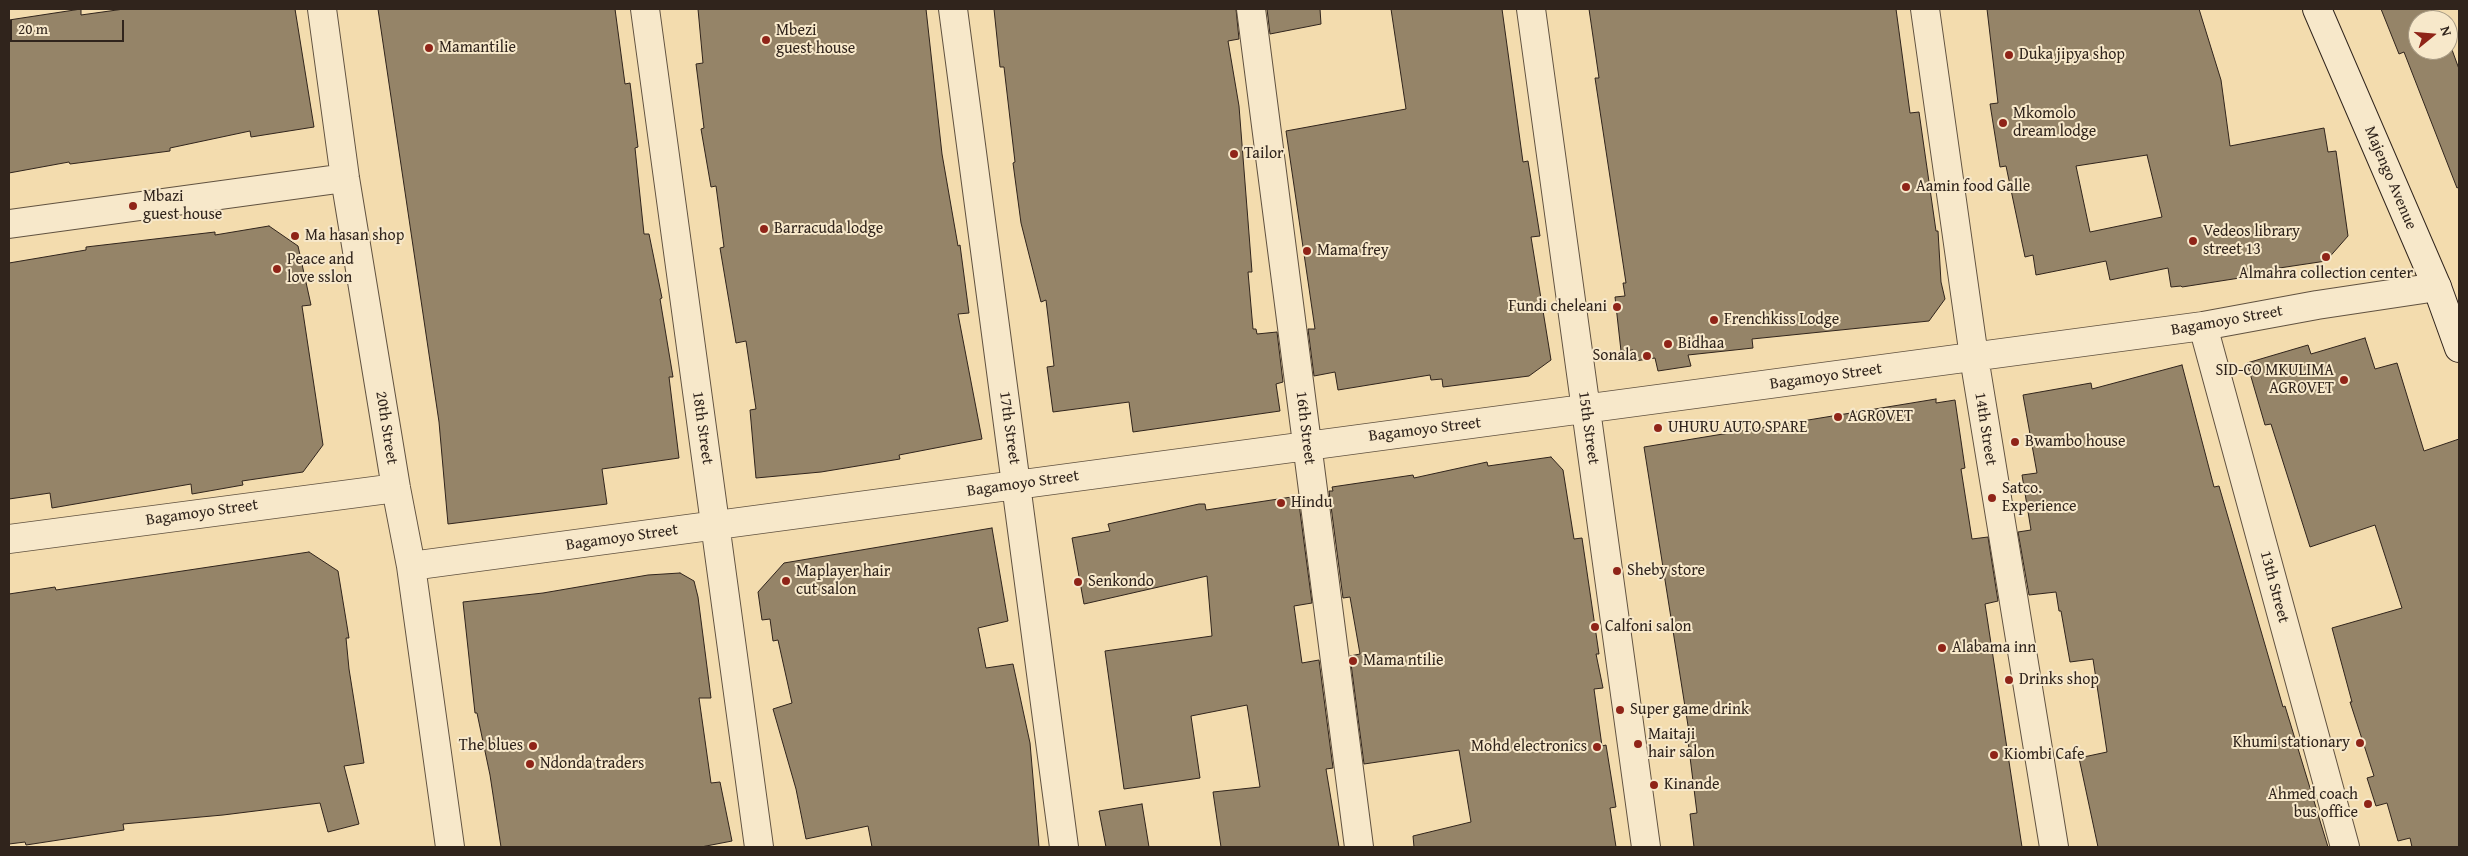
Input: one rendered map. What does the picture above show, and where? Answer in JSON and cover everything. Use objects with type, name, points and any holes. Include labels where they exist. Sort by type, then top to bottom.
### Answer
[{"type":"street","name":"20th Street","points":[[322,9],[346,178],[396,488],[411,566],[450,847]]},
{"type":"street","name":"18th Street","points":[[645,9],[759,847]]},
{"type":"street","name":"17th Street","points":[[953,9],[1064,847]]},
{"type":"street","name":"16th Street","points":[[1251,9],[1359,847]]},
{"type":"street","name":"15th Street","points":[[1531,9],[1646,847]]},
{"type":"street","name":"14th Street","points":[[1925,9],[1974,357],[2054,847]]},
{"type":"street","name":"Majengo Avenue","points":[[2317,9],[2437,286],[2459,348]]},
{"type":"street","points":[[9,224],[346,178]]},
{"type":"street","name":"Bagamoyo Street","points":[[411,566],[2203,326],[2437,286]]},
{"type":"street","name":"13th Street","points":[[2203,326],[2345,847]]},
{"type":"street","name":"Bagamoyo Street","points":[[9,539],[396,488]]},
{"type":"building","points":[[81,9],[81,15],[124,9],[295,9],[314,127],[251,137],[250,131],[170,148],[170,151],[70,164],[69,162],[9,173],[9,20]]},
{"type":"building","points":[[378,9],[615,9],[625,84],[630,83],[638,147],[635,148],[644,234],[649,234],[662,298],[660,299],[673,377],[669,377],[679,458],[602,469],[607,504],[448,524],[439,422]]},
{"type":"building","points":[[698,9],[926,9],[942,154],[958,246],[960,245],[969,313],[958,314],[982,439],[899,455],[900,459],[821,472],[756,478],[750,410],[756,409],[746,341],[736,343],[720,248],[724,247],[716,186],[711,187],[701,129],[704,128],[696,64],[703,63]]},
{"type":"building","points":[[994,9],[1236,9],[1239,39],[1228,41],[1239,106],[1252,272],[1248,272],[1253,329],[1256,329],[1257,334],[1277,332],[1283,382],[1276,384],[1280,411],[1133,432],[1129,402],[1053,412],[1047,367],[1054,366],[1046,300],[1041,302],[1021,223],[1004,67],[1000,67]]},
{"type":"building","points":[[1267,9],[1320,9],[1321,24],[1270,34]]},
{"type":"building","points":[[1391,9],[1502,9],[1523,162],[1528,161],[1540,236],[1531,237],[1551,360],[1529,376],[1443,387],[1442,379],[1431,380],[1430,375],[1338,390],[1335,372],[1314,376],[1308,329],[1315,329],[1286,131],[1406,109]]},
{"type":"building","points":[[1589,9],[1896,9],[1910,113],[1919,112],[1936,231],[1938,231],[1941,282],[1945,299],[1929,321],[1752,339],[1753,348],[1688,355],[1691,366],[1658,371],[1655,358],[1635,361],[1633,350],[1621,351],[1615,297],[1625,296],[1623,283],[1626,283],[1595,78],[1599,78]]},
{"type":"building","points":[[1987,9],[2199,9],[2221,80],[2230,146],[2324,128],[2328,152],[2336,151],[2348,236],[2326,261],[2246,273],[2246,277],[2182,287],[2171,287],[2168,268],[2110,280],[2106,261],[2036,275],[2033,255],[2025,257],[2006,166],[2000,167],[1990,104],[1998,103]],"holes":[[[2147,155],[2162,217],[2090,232],[2076,166]]]},
{"type":"building","points":[[2381,9],[2431,9],[2408,10],[2408,60],[2456,60],[2459,69],[2459,187],[2457,188],[2404,52],[2399,54]]},
{"type":"building","points":[[269,226],[298,246],[311,305],[302,306],[323,445],[303,472],[242,481],[243,485],[192,494],[191,484],[52,508],[50,493],[9,499],[9,263],[86,250],[86,247],[215,232],[215,235]]},
{"type":"building","points":[[2365,338],[2375,369],[2397,363],[2424,451],[2459,439],[2459,847],[2412,847],[2410,838],[2398,841],[2387,803],[2376,806],[2367,778],[2374,776],[2350,702],[2352,702],[2332,628],[2402,608],[2375,525],[2310,547],[2271,424],[2265,425],[2247,363],[2308,345],[2311,354]]},
{"type":"building","points":[[2182,365],[2214,487],[2219,486],[2283,707],[2285,706],[2328,847],[2098,847],[2079,758],[2107,752],[2093,659],[2070,662],[2056,592],[2029,595],[2018,532],[2031,530],[2022,475],[2037,473],[2023,395],[2091,383],[2092,389]]},
{"type":"building","points":[[1936,399],[1936,403],[1955,400],[1965,468],[1961,469],[1972,539],[1988,537],[1998,601],[1985,604],[2022,847],[1694,847],[1690,814],[1697,813],[1687,733],[1689,732],[1644,447]]},
{"type":"building","points":[[1551,457],[1563,470],[1574,539],[1582,538],[1599,654],[1596,654],[1603,688],[1594,689],[1602,746],[1606,745],[1616,807],[1610,808],[1616,847],[1414,847],[1413,836],[1471,822],[1459,750],[1364,764],[1350,656],[1360,654],[1350,597],[1343,598],[1329,491],[1333,491],[1332,487],[1413,475],[1414,478],[1487,462],[1488,466]]},
{"type":"building","points":[[1298,496],[1312,603],[1294,606],[1302,663],[1319,660],[1333,768],[1326,769],[1339,847],[1221,847],[1213,792],[1260,787],[1247,705],[1191,716],[1200,778],[1124,789],[1105,651],[1212,636],[1207,576],[1084,604],[1072,538],[1110,531],[1108,524],[1199,504],[1205,504],[1206,510]]},
{"type":"building","points":[[992,528],[1008,621],[978,628],[986,668],[1013,664],[1030,743],[1039,847],[872,847],[868,826],[806,839],[796,789],[773,709],[792,703],[778,640],[773,641],[770,619],[762,620],[758,592],[784,563]]},
{"type":"building","points":[[309,552],[338,571],[349,638],[346,638],[349,669],[364,763],[344,766],[359,824],[328,832],[320,803],[223,815],[123,824],[124,830],[26,845],[25,842],[9,844],[9,594],[55,587],[56,590]]},
{"type":"building","points":[[680,573],[694,581],[698,597],[711,698],[699,698],[711,783],[720,782],[732,841],[701,847],[501,847],[490,775],[477,713],[475,713],[463,602],[543,593],[648,575]]},
{"type":"building","points":[[1142,804],[1149,847],[1106,847],[1099,811]]},
{"type":"place","name":"Mbezi guest house","points":[[766,40]]},
{"type":"place","name":"Mamantilie","points":[[429,48]]},
{"type":"place","name":"Duka jipya shop","points":[[2009,55]]},
{"type":"place","name":"Mkomolo dream lodge","points":[[2003,123]]},
{"type":"place","name":"Tailor","points":[[1234,154]]},
{"type":"place","name":"Aamin food Galle","points":[[1906,187]]},
{"type":"place","name":"Mbazi guest house","points":[[133,206]]},
{"type":"place","name":"Barracuda lodge","points":[[764,229]]},
{"type":"place","name":"Ma hasan shop","points":[[295,236]]},
{"type":"place","name":"Vedeos library street 13","points":[[2193,241]]},
{"type":"place","name":"Mama frey","points":[[1307,251]]},
{"type":"place","name":"Almahra collection center","points":[[2326,257]]},
{"type":"place","name":"Peace and love sslon","points":[[277,269]]},
{"type":"place","name":"Fundi cheleani","points":[[1617,307]]},
{"type":"place","name":"Frenchkiss Lodge","points":[[1714,320]]},
{"type":"place","name":"Bidhaa","points":[[1668,344]]},
{"type":"place","name":"Sonala","points":[[1647,356]]},
{"type":"place","name":"SID-CO MKULIMA AGROVET","points":[[2344,380]]},
{"type":"place","name":"AGROVET","points":[[1838,417]]},
{"type":"place","name":"UHURU AUTO SPARE","points":[[1658,428]]},
{"type":"place","name":"Bwambo house","points":[[2015,442]]},
{"type":"place","name":"Satco. Experience","points":[[1992,498]]},
{"type":"place","name":"Hindu","points":[[1281,503]]},
{"type":"place","name":"Sheby store","points":[[1617,571]]},
{"type":"place","name":"Maplayer hair cut salon","points":[[786,581]]},
{"type":"place","name":"Senkondo","points":[[1078,582]]},
{"type":"place","name":"Calfoni salon","points":[[1595,627]]},
{"type":"place","name":"Alabama inn","points":[[1942,648]]},
{"type":"place","name":"Mama ntilie","points":[[1353,661]]},
{"type":"place","name":"Drinks shop","points":[[2009,680]]},
{"type":"place","name":"Super game drink","points":[[1620,710]]},
{"type":"place","name":"Khumi stationary","points":[[2360,743]]},
{"type":"place","name":"Maitaji hair salon","points":[[1638,744]]},
{"type":"place","name":"The blues","points":[[533,746]]},
{"type":"place","name":"Mohd electronics","points":[[1597,747]]},
{"type":"place","name":"Kiombi Cafe","points":[[1994,755]]},
{"type":"place","name":"Ndonda traders","points":[[530,764]]},
{"type":"place","name":"Kinande","points":[[1654,785]]},
{"type":"place","name":"Ahmed coach bus office","points":[[2368,804]]}]
